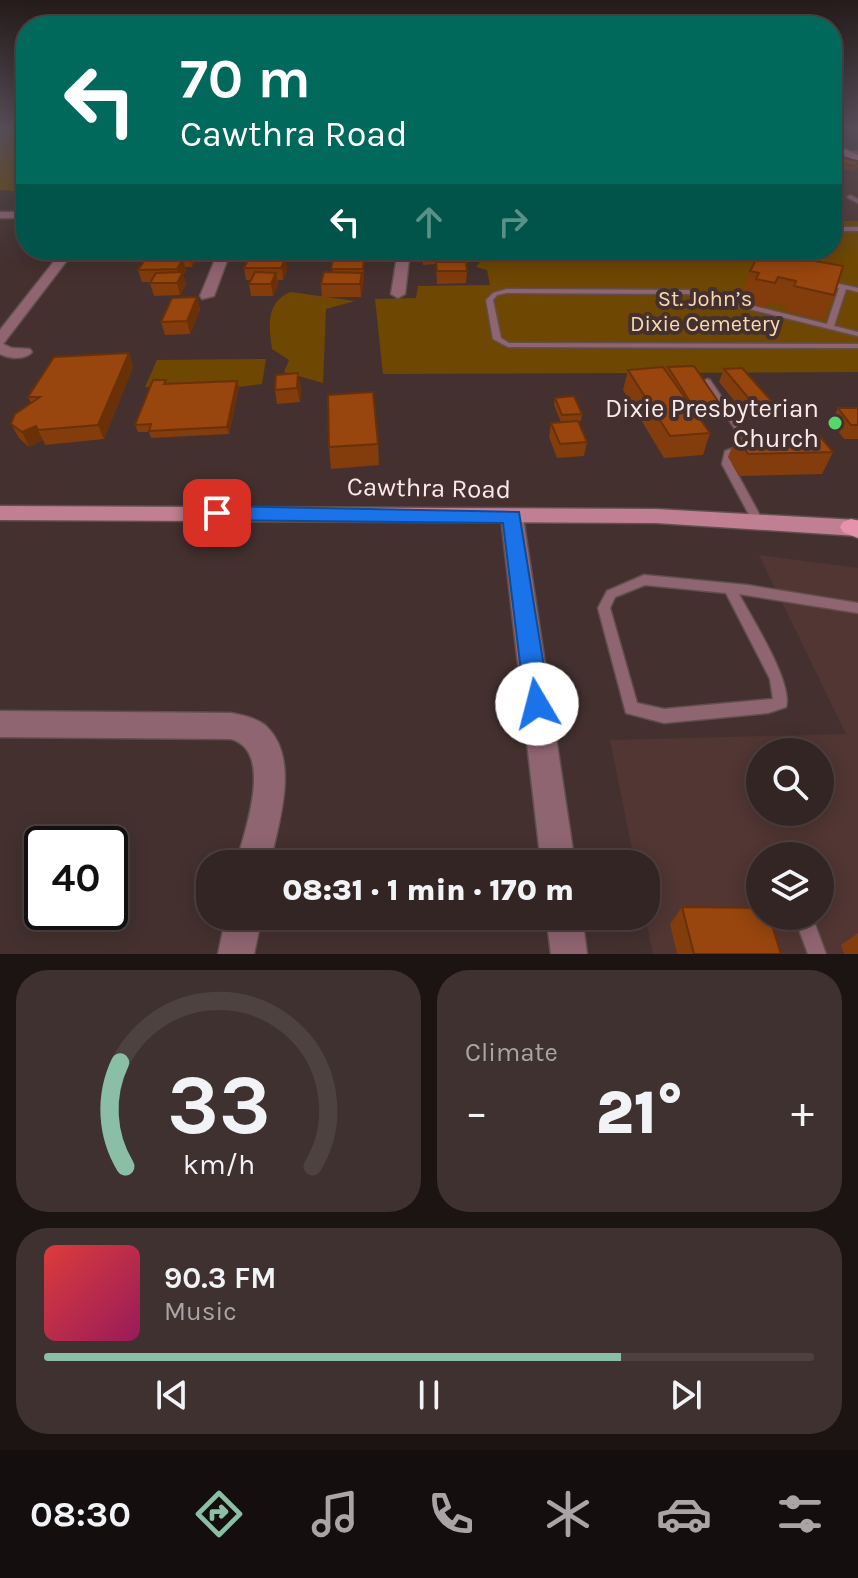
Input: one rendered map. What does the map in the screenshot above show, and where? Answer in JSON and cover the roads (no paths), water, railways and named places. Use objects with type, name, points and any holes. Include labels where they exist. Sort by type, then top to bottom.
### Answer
[{"type":"main road","name":"Cawthra Road","points":[[0,513],[656,516],[856,528]]},
{"type":"street","points":[[0,340],[61,260]]},
{"type":"street","points":[[207,296],[221,260]]},
{"type":"street","points":[[398,294],[403,260]]},
{"type":"street","points":[[0,348],[9,353],[24,352]]},
{"type":"street","points":[[512,517],[556,850]]},
{"type":"street","points":[[0,724],[231,726],[254,734],[269,754],[269,783],[256,850]]},
{"type":"street","points":[[236,954],[241,930]]},
{"type":"street","points":[[566,930],[569,954]]},
{"type":"lane","points":[[850,197],[858,201]]},
{"type":"lane","points":[[815,280],[858,290]]},
{"type":"lane","points":[[830,327],[843,287]]},
{"type":"lane","points":[[858,334],[688,292],[507,291],[489,300],[497,339],[508,345],[858,346]]},
{"type":"lane","points":[[707,382],[752,447]]},
{"type":"lane","points":[[758,521],[727,464],[728,453],[768,447]]},
{"type":"lane","points":[[730,588],[777,679],[781,703],[768,707],[664,716],[631,708],[604,608],[611,594],[644,580],[730,588],[858,608]]},
{"type":"lane","points":[[808,930],[817,954]]},
{"type":"place","name":"Dixie Presbyterian Church","points":[[835,423]]},
{"type":"park label","name":"St. John’s Dixie Cemetery","points":[[705,312]]}]
